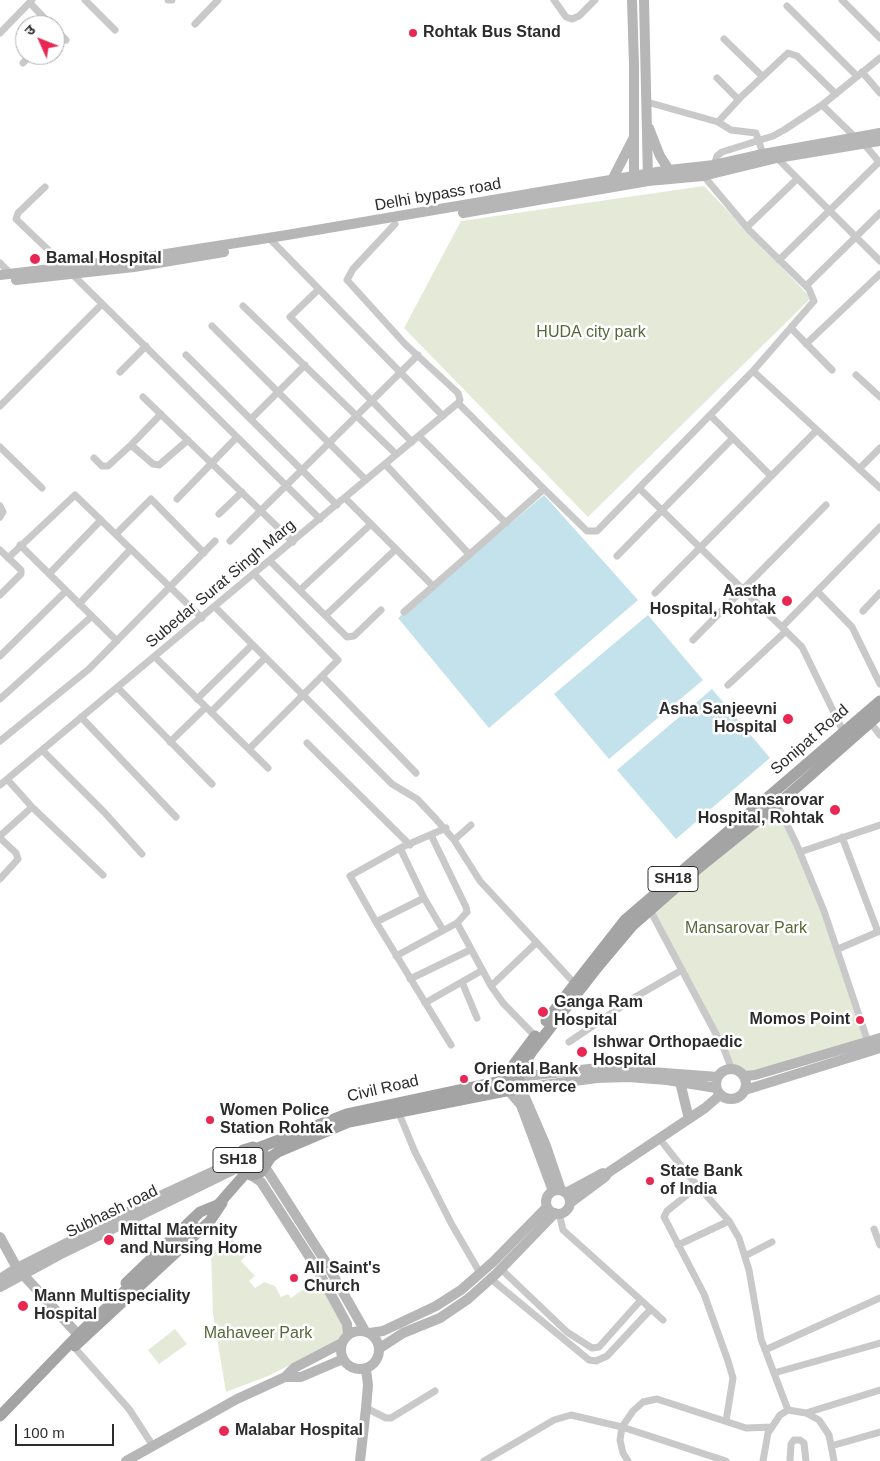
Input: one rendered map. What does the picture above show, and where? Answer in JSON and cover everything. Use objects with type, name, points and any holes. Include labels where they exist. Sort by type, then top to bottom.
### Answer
[{"type":"main road","points":[[632,0],[634,180]]},
{"type":"main road","points":[[644,0],[648,178]]},
{"type":"main road","points":[[647,123],[660,156],[669,170]]},
{"type":"main road","name":"Delhi bypass road","points":[[648,178],[669,170],[700,172],[714,165],[763,154],[880,133]]},
{"type":"main road","points":[[612,180],[634,136]]},
{"type":"main road","name":"Delhi bypass road","points":[[0,275],[17,276],[69,271],[395,224],[634,180],[700,172],[880,141]]},
{"type":"main road","name":"Delhi bypass road","points":[[272,241],[612,180],[634,180]]},
{"type":"main road","name":"Delhi bypass road","points":[[0,282],[17,276]]},
{"type":"main road","name":"Sonipat Road","points":[[775,799],[844,733],[880,702]]},
{"type":"main road","name":"Sonipat Road","points":[[520,1082],[521,1068],[625,920],[687,872],[880,714]]},
{"type":"main road","name":"Sonipat Road","points":[[507,1085],[514,1064],[577,986],[687,872]]},
{"type":"main road","points":[[744,1076],[756,1075],[880,1038]]},
{"type":"main road","points":[[520,1082],[628,1077],[680,1082],[718,1092],[733,1100],[738,1098],[745,1090],[880,1048]]},
{"type":"main road","points":[[520,1082],[598,1068],[718,1077]]},
{"type":"main road","points":[[554,1211],[546,1199],[562,1194],[602,1173],[609,1172],[689,1119],[718,1092],[718,1077],[723,1072],[738,1071],[744,1076],[745,1090]]},
{"type":"main road","points":[[265,1165],[367,1332],[378,1342],[380,1348],[378,1357],[374,1364],[366,1369],[357,1370],[348,1366],[343,1360],[340,1352],[342,1343],[348,1335],[354,1332],[367,1332],[383,1331],[436,1306],[461,1290],[554,1211],[566,1211],[546,1146],[520,1082]]},
{"type":"main road","name":"Civil Road","points":[[265,1165],[278,1152],[319,1133],[349,1122],[520,1082]]},
{"type":"main road","points":[[680,1082],[689,1119]]},
{"type":"main road","points":[[507,1085],[521,1105],[562,1194]]},
{"type":"main road","name":"Civil Road","points":[[258,1148],[347,1114],[507,1085]]},
{"type":"main road","name":"SH18","points":[[0,1411],[210,1220],[243,1169],[243,1150],[248,1147],[258,1148],[263,1152],[265,1165],[256,1174],[243,1169]]},
{"type":"main road","points":[[243,1169],[261,1182],[316,1267],[346,1324],[348,1335]]},
{"type":"main road","name":"Subhash road","points":[[0,1279],[20,1271],[199,1181],[243,1169]]},
{"type":"main road","points":[[0,1416],[84,1329],[194,1226],[222,1203]]},
{"type":"main road","points":[[380,1348],[403,1333],[440,1318],[468,1299],[491,1279],[554,1211]]},
{"type":"main road","points":[[0,1237],[20,1271],[77,1339]]},
{"type":"main road","name":"Subhash road","points":[[0,1287],[20,1271]]},
{"type":"main road","name":"SH18","points":[[0,1422],[77,1339]]},
{"type":"main road","points":[[126,1461],[237,1399],[285,1377],[294,1368],[342,1343]]},
{"type":"main road","points":[[285,1377],[301,1376],[343,1360]]},
{"type":"main road","points":[[360,1461],[368,1385],[366,1369]]},
{"type":"street","points":[[85,0],[115,30]]},
{"type":"street","points":[[195,24],[218,0]]},
{"type":"street","points":[[554,0],[566,17],[572,19],[595,0]]},
{"type":"street","points":[[842,0],[880,38]]},
{"type":"street","points":[[0,33],[31,1],[43,15]]},
{"type":"street","points":[[787,6],[880,93]]},
{"type":"street","points":[[724,40],[762,76]]},
{"type":"street","points":[[718,122],[738,99],[788,53],[793,53],[836,94]]},
{"type":"street","points":[[714,165],[719,154],[784,130],[822,105],[880,58]]},
{"type":"street","points":[[717,78],[738,99]]},
{"type":"street","points":[[647,102],[718,122],[731,130],[754,132],[760,140],[763,154]]},
{"type":"street","points":[[822,105],[855,137]]},
{"type":"street","points":[[778,260],[828,209],[880,163],[864,144]]},
{"type":"street","points":[[777,158],[880,261]]},
{"type":"street","points":[[395,224],[353,270],[347,280],[418,355],[458,393],[460,400],[458,403],[587,531],[592,533],[601,528],[753,371],[814,301],[813,294],[806,286],[778,260],[700,172]]},
{"type":"street","points":[[748,227],[797,179]]},
{"type":"street","points":[[45,187],[18,213],[16,219],[320,519]]},
{"type":"street","points":[[806,286],[880,213]]},
{"type":"street","points":[[272,241],[443,416]]},
{"type":"street","points":[[0,263],[17,276]]},
{"type":"street","points":[[806,344],[880,274]]},
{"type":"street","points":[[319,289],[290,317],[412,442]]},
{"type":"street","points":[[0,406],[102,304]]},
{"type":"street","points":[[243,306],[396,454]]},
{"type":"street","points":[[212,326],[366,480]]},
{"type":"street","points":[[791,328],[832,370]]},
{"type":"street","points":[[120,372],[146,346]]},
{"type":"street","points":[[186,355],[337,504]]},
{"type":"street","points":[[230,540],[328,441],[418,355]]},
{"type":"street","points":[[251,419],[305,365]]},
{"type":"street","points":[[753,371],[880,488]]},
{"type":"street","points":[[856,375],[880,398]]},
{"type":"street","points":[[144,396],[293,542]]},
{"type":"street","name":"Subedar Surat Singh Marg","points":[[2,783],[458,403]]},
{"type":"street","points":[[94,458],[102,466],[108,466],[162,414]]},
{"type":"street","points":[[710,415],[771,476]]},
{"type":"street","points":[[655,593],[817,430]]},
{"type":"street","points":[[177,499],[237,436]]},
{"type":"street","points":[[419,436],[506,523]]},
{"type":"street","points":[[617,556],[733,438]]},
{"type":"street","points":[[131,445],[153,464],[159,465],[188,440]]},
{"type":"street","points":[[859,469],[880,448]]},
{"type":"street","points":[[1,451],[42,488]]},
{"type":"street","points":[[385,464],[469,554]]},
{"type":"street","points":[[639,488],[802,647],[844,733]]},
{"type":"street","points":[[404,612],[544,489]]},
{"type":"street","points":[[219,514],[242,492]]},
{"type":"street","points":[[8,558],[75,495],[202,618]]},
{"type":"street","points":[[345,498],[432,586]]},
{"type":"street","points":[[116,534],[151,499],[204,553]]},
{"type":"street","points":[[693,640],[826,505]]},
{"type":"street","points":[[0,506],[3,512],[0,517]]},
{"type":"street","points":[[49,574],[101,520]]},
{"type":"street","points":[[300,590],[370,525]]},
{"type":"street","points":[[728,685],[784,629],[880,527]]},
{"type":"street","points":[[0,741],[88,669],[215,542]]},
{"type":"street","points":[[20,545],[117,641]]},
{"type":"street","points":[[79,604],[131,549]]},
{"type":"street","points":[[326,615],[396,549]]},
{"type":"street","points":[[0,550],[21,570],[22,574],[0,595]]},
{"type":"street","points":[[270,561],[347,637],[351,638],[381,610]]},
{"type":"street","points":[[249,749],[338,663],[338,658],[283,607],[254,574]]},
{"type":"street","points":[[0,656],[66,590]]},
{"type":"street","points":[[818,591],[852,627],[880,684]]},
{"type":"street","points":[[862,611],[880,593]]},
{"type":"street","points":[[215,607],[392,784],[417,799],[446,828],[480,881],[577,986]]},
{"type":"street","points":[[0,698],[92,616]]},
{"type":"street","points":[[197,698],[252,644]]},
{"type":"street","points":[[155,657],[268,768]]},
{"type":"street","points":[[170,742],[265,658]]},
{"type":"street","points":[[323,677],[416,773]]},
{"type":"street","points":[[118,688],[212,784]]},
{"type":"street","points":[[81,718],[176,817]]},
{"type":"street","points":[[870,722],[880,735]]},
{"type":"street","points":[[307,743],[410,845]]},
{"type":"street","points":[[42,750],[104,812],[142,854]]},
{"type":"street","points":[[2,783],[32,807],[103,875]]},
{"type":"street","points":[[775,799],[800,852],[838,949],[868,1042]]},
{"type":"street","points":[[0,878],[18,859],[16,853],[0,837],[32,807]]},
{"type":"street","points":[[454,840],[471,825]]},
{"type":"street","points":[[800,852],[880,825]]},
{"type":"street","points":[[446,828],[400,848],[351,874],[376,922],[451,1045]]},
{"type":"street","points":[[396,956],[457,923],[467,912],[432,835]]},
{"type":"street","points":[[838,949],[879,932],[842,838]]},
{"type":"street","points":[[400,848],[424,898],[443,930]]},
{"type":"street","points":[[376,922],[424,898]]},
{"type":"street","points":[[650,910],[724,1050],[732,1070]]},
{"type":"street","points":[[457,923],[481,971],[491,986],[503,1003],[535,1036]]},
{"type":"street","points":[[491,986],[536,943]]},
{"type":"street","points":[[410,979],[470,950]]},
{"type":"street","points":[[569,1042],[637,996],[682,970]]},
{"type":"street","points":[[424,1003],[481,971]]},
{"type":"street","points":[[462,982],[477,1018]]},
{"type":"street","points":[[398,1111],[415,1152],[480,1273]]},
{"type":"street","points":[[659,1138],[729,1221],[739,1238],[745,1256],[765,1350],[788,1410]]},
{"type":"street","points":[[698,1186],[667,1211],[664,1217],[704,1294],[733,1378],[726,1421]]},
{"type":"street","points":[[554,1211],[563,1230],[663,1320]]},
{"type":"street","points":[[678,1245],[729,1221]]},
{"type":"street","points":[[874,1229],[880,1246]]},
{"type":"street","points":[[745,1256],[772,1242]]},
{"type":"street","points":[[501,1268],[567,1332],[592,1348],[599,1347],[640,1301]]},
{"type":"street","points":[[491,1279],[590,1360],[596,1361],[607,1356],[650,1310]]},
{"type":"street","points":[[765,1350],[880,1298]]},
{"type":"street","points":[[77,1339],[129,1409],[153,1446]]},
{"type":"street","points":[[774,1373],[880,1343]]},
{"type":"street","points":[[763,1461],[768,1433],[780,1416],[788,1410],[806,1412],[880,1390]]},
{"type":"street","points":[[366,1408],[386,1418],[391,1418],[435,1391]]},
{"type":"street","points":[[628,1461],[623,1453],[620,1440],[622,1427],[633,1411],[643,1402],[657,1399],[746,1428],[772,1427]]},
{"type":"street","points":[[806,1412],[819,1420],[829,1434],[834,1461]]},
{"type":"street","points":[[484,1461],[554,1420],[567,1415],[622,1427],[726,1461]]},
{"type":"street","points":[[831,1446],[880,1432]]},
{"type":"street","points":[[790,1461],[794,1440],[800,1440],[804,1443],[806,1461]]},
{"type":"green space","name":"HUDA city park","points":[[704,186],[811,298],[588,517],[404,328],[461,221]]},
{"type":"green space","name":"Mansarovar Park","points":[[776,802],[800,852],[867,1042],[744,1076],[734,1069],[649,910]]},
{"type":"green space","name":"Mahaveer Park","points":[[231,1238],[246,1255],[241,1261],[255,1276],[249,1281],[255,1288],[264,1282],[275,1286],[281,1297],[288,1294],[291,1298],[305,1288],[308,1292],[320,1284],[346,1330],[340,1340],[268,1376],[226,1392],[213,1314],[211,1254]]},
{"type":"green space","points":[[175,1329],[187,1344],[159,1364],[148,1350]]},
{"type":"water","points":[[544,495],[638,600],[489,728],[398,618]]},
{"type":"water","points":[[648,615],[703,680],[609,759],[554,694]]},
{"type":"water","points":[[712,689],[770,758],[676,839],[617,770]]},
{"type":"place","name":"Rohtak Bus Stand","points":[[413,33]]},
{"type":"place","name":"Bamal Hospital","points":[[35,259]]},
{"type":"place","name":"Aastha Hospital, Rohtak","points":[[787,601]]},
{"type":"place","name":"Asha Sanjeevni Hospital","points":[[788,719]]},
{"type":"place","name":"Mansarovar Hospital, Rohtak","points":[[835,810]]},
{"type":"place","name":"Ganga Ram Hospital","points":[[543,1012]]},
{"type":"place","name":"Momos Point","points":[[860,1020]]},
{"type":"place","name":"Ishwar Orthopaedic Hospital","points":[[582,1052]]},
{"type":"place","name":"Oriental Bank of Commerce","points":[[464,1079]]},
{"type":"place","name":"Women Police Station Rohtak","points":[[210,1120]]},
{"type":"place","name":"State Bank of India","points":[[650,1181]]},
{"type":"place","name":"Mittal Maternity and Nursing Home","points":[[109,1240]]},
{"type":"place","name":"All Saint's Church","points":[[294,1278]]},
{"type":"place","name":"Mann Multispeciality Hospital","points":[[23,1306]]},
{"type":"place","name":"Malabar Hospital","points":[[224,1431]]}]
